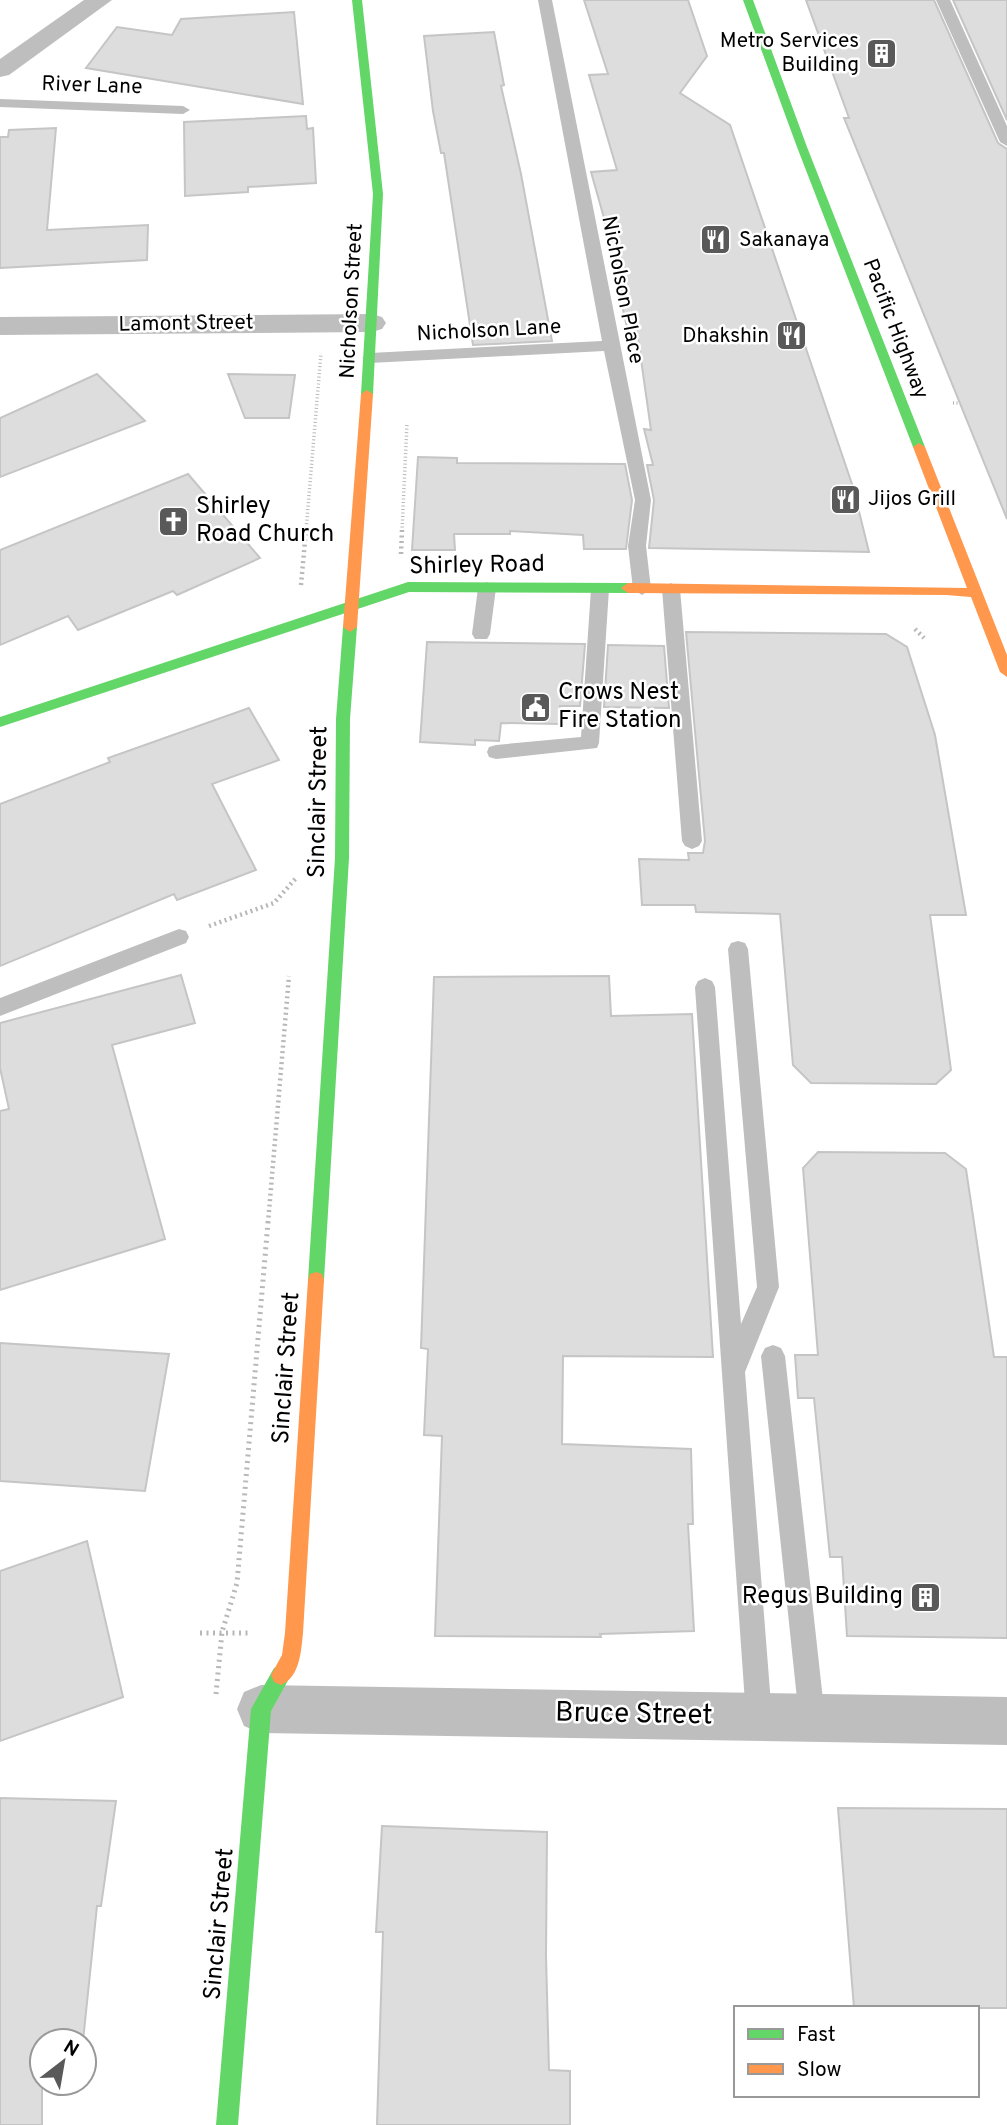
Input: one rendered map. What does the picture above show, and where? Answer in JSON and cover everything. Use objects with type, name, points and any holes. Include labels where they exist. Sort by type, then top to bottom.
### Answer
[{"type":"street","points":[[0,70],[100,0]]},
{"type":"street","name":"Nicholson Street","points":[[352,604],[379,194],[357,0]]},
{"type":"street","name":"Pacific Highway","points":[[748,0],[807,160],[1007,672]]},
{"type":"street","name":"Lamont Street","points":[[0,326],[372,323]]},
{"type":"street","name":"Shirley Road","points":[[0,722],[408,587],[946,590],[975,593],[999,600]]},
{"type":"street","name":"Sinclair Street","points":[[227,2125],[261,1709],[291,1658],[294,1633],[342,858],[342,731],[352,604]]},
{"type":"street","name":"Bruce Street","points":[[261,1709],[1007,1721]]},
{"type":"lane","name":"Nicholson Place","points":[[545,0],[643,500],[637,546],[642,589]]},
{"type":"lane","points":[[943,0],[1007,142]]},
{"type":"lane","name":"River Lane","points":[[0,103],[183,110]]},
{"type":"lane","name":"Nicholson Lane","points":[[370,358],[611,346]]},
{"type":"lane","points":[[481,634],[488,588]]},
{"type":"lane","points":[[496,752],[590,743],[600,589]]},
{"type":"lane","points":[[671,589],[692,841]]},
{"type":"lane","points":[[0,1007],[179,937]]},
{"type":"lane","points":[[734,1371],[768,1287],[738,949]]},
{"type":"lane","points":[[705,987],[759,1717]]},
{"type":"lane","points":[[773,1356],[812,1718]]},
{"type":"path","name":"Nicholson Street","points":[[301,586],[322,346]]},
{"type":"path","points":[[401,562],[407,411]]},
{"type":"path","points":[[915,629],[924,638]]},
{"type":"path","points":[[296,891],[298,864]]},
{"type":"path","points":[[179,937],[274,903]]},
{"type":"path","points":[[215,1705],[222,1632],[237,1583],[289,974]]},
{"type":"path","points":[[200,1633],[255,1633]]},
{"type":"building","points":[[584,0],[688,0],[707,56],[680,93],[730,125],[853,487],[869,552],[649,548],[654,500],[647,465],[653,465],[644,429],[651,430],[637,331],[628,332],[613,265],[617,264],[591,172],[617,170],[589,75],[608,74]]},
{"type":"building","points":[[806,0],[934,0],[998,143],[1007,149],[1007,519],[844,118],[849,118]]},
{"type":"building","points":[[953,0],[1007,0],[1007,120]]},
{"type":"building","points":[[294,12],[303,104],[86,68],[117,27],[172,35],[181,19]]},
{"type":"building","points":[[494,32],[504,85],[501,86],[521,174],[552,341],[473,345],[444,153],[441,153],[433,111],[424,36]]},
{"type":"building","points":[[306,116],[307,129],[313,128],[316,183],[248,187],[248,192],[185,196],[184,122]]},
{"type":"building","points":[[56,128],[47,230],[148,225],[147,260],[0,268],[0,137],[8,137],[9,130]]},
{"type":"building","points":[[97,374],[145,421],[0,477],[0,418]]},
{"type":"building","points":[[228,374],[295,375],[289,418],[245,418]]},
{"type":"building","points":[[418,457],[457,458],[457,463],[625,464],[632,500],[626,549],[584,549],[583,535],[510,531],[510,534],[454,534],[455,550],[412,550]]},
{"type":"building","points":[[188,474],[260,558],[177,595],[173,591],[78,630],[68,616],[0,645],[0,550]]},
{"type":"building","points":[[686,632],[886,634],[907,647],[935,735],[966,915],[930,915],[951,1070],[936,1084],[811,1083],[793,1065],[780,914],[696,912],[695,905],[642,905],[639,859],[689,860],[688,853],[703,853],[705,841]]},
{"type":"building","points":[[427,642],[585,644],[580,706],[560,706],[560,724],[501,723],[499,741],[475,740],[475,745],[420,742]]},
{"type":"building","points":[[608,645],[664,646],[669,708],[604,707]]},
{"type":"building","points":[[249,708],[279,760],[212,784],[256,870],[177,900],[174,894],[0,966],[0,804],[110,762],[108,758]]},
{"type":"building","points":[[181,975],[195,1023],[112,1045],[165,1239],[0,1290],[0,1111],[9,1109],[0,1068],[0,1023]]},
{"type":"building","points":[[609,976],[611,1016],[692,1014],[713,1357],[563,1356],[562,1444],[691,1449],[693,1524],[688,1524],[694,1631],[600,1634],[601,1637],[435,1636],[442,1436],[424,1435],[428,1349],[421,1348],[434,977]]},
{"type":"building","points":[[818,1152],[945,1153],[966,1169],[994,1357],[1007,1357],[1007,1638],[847,1636],[842,1557],[830,1557],[814,1398],[798,1398],[795,1355],[818,1355],[803,1168]]},
{"type":"building","points":[[0,1343],[169,1354],[145,1491],[0,1481]]},
{"type":"building","points":[[87,1541],[123,1697],[0,1741],[0,1571]]},
{"type":"building","points":[[0,1798],[116,1801],[101,1906],[97,1906],[84,2027],[28,2027],[28,2097],[42,2097],[42,2125],[0,2125]]},
{"type":"building","points":[[838,1808],[1007,1809],[1007,2008],[854,2006]]},
{"type":"building","points":[[382,1826],[547,1832],[549,2070],[570,2071],[570,2125],[377,2125],[383,1932],[376,1932]]},
{"type":"traffic: fast","points":[[357,0],[378,194],[367,394]]},
{"type":"traffic: fast","points":[[748,0],[919,447]]},
{"type":"traffic: fast","points":[[0,722],[408,587],[628,588]]},
{"type":"traffic: fast","points":[[316,1280],[342,858],[343,719],[350,627]]},
{"type":"traffic: fast","points":[[227,2125],[261,1709],[281,1675]]},
{"type":"traffic: slow","points":[[350,627],[367,394]]},
{"type":"traffic: slow","points":[[919,447],[1007,672]]},
{"type":"traffic: slow","points":[[628,588],[946,590],[975,593]]},
{"type":"traffic: slow","points":[[281,1675],[291,1658],[294,1633],[316,1280]]},
{"type":"place","name":"Metro Services Building","points":[[882,53]]},
{"type":"place","name":"Sakanaya","points":[[716,240]]},
{"type":"place","name":"Dhakshin","points":[[792,336]]},
{"type":"place","name":"Jijos Grill","points":[[845,499]]},
{"type":"place","name":"Shirley Road Church","points":[[173,521]]},
{"type":"place","name":"Crows Nest Fire Station","points":[[535,707]]},
{"type":"place","name":"Regus Building","points":[[926,1597]]}]
